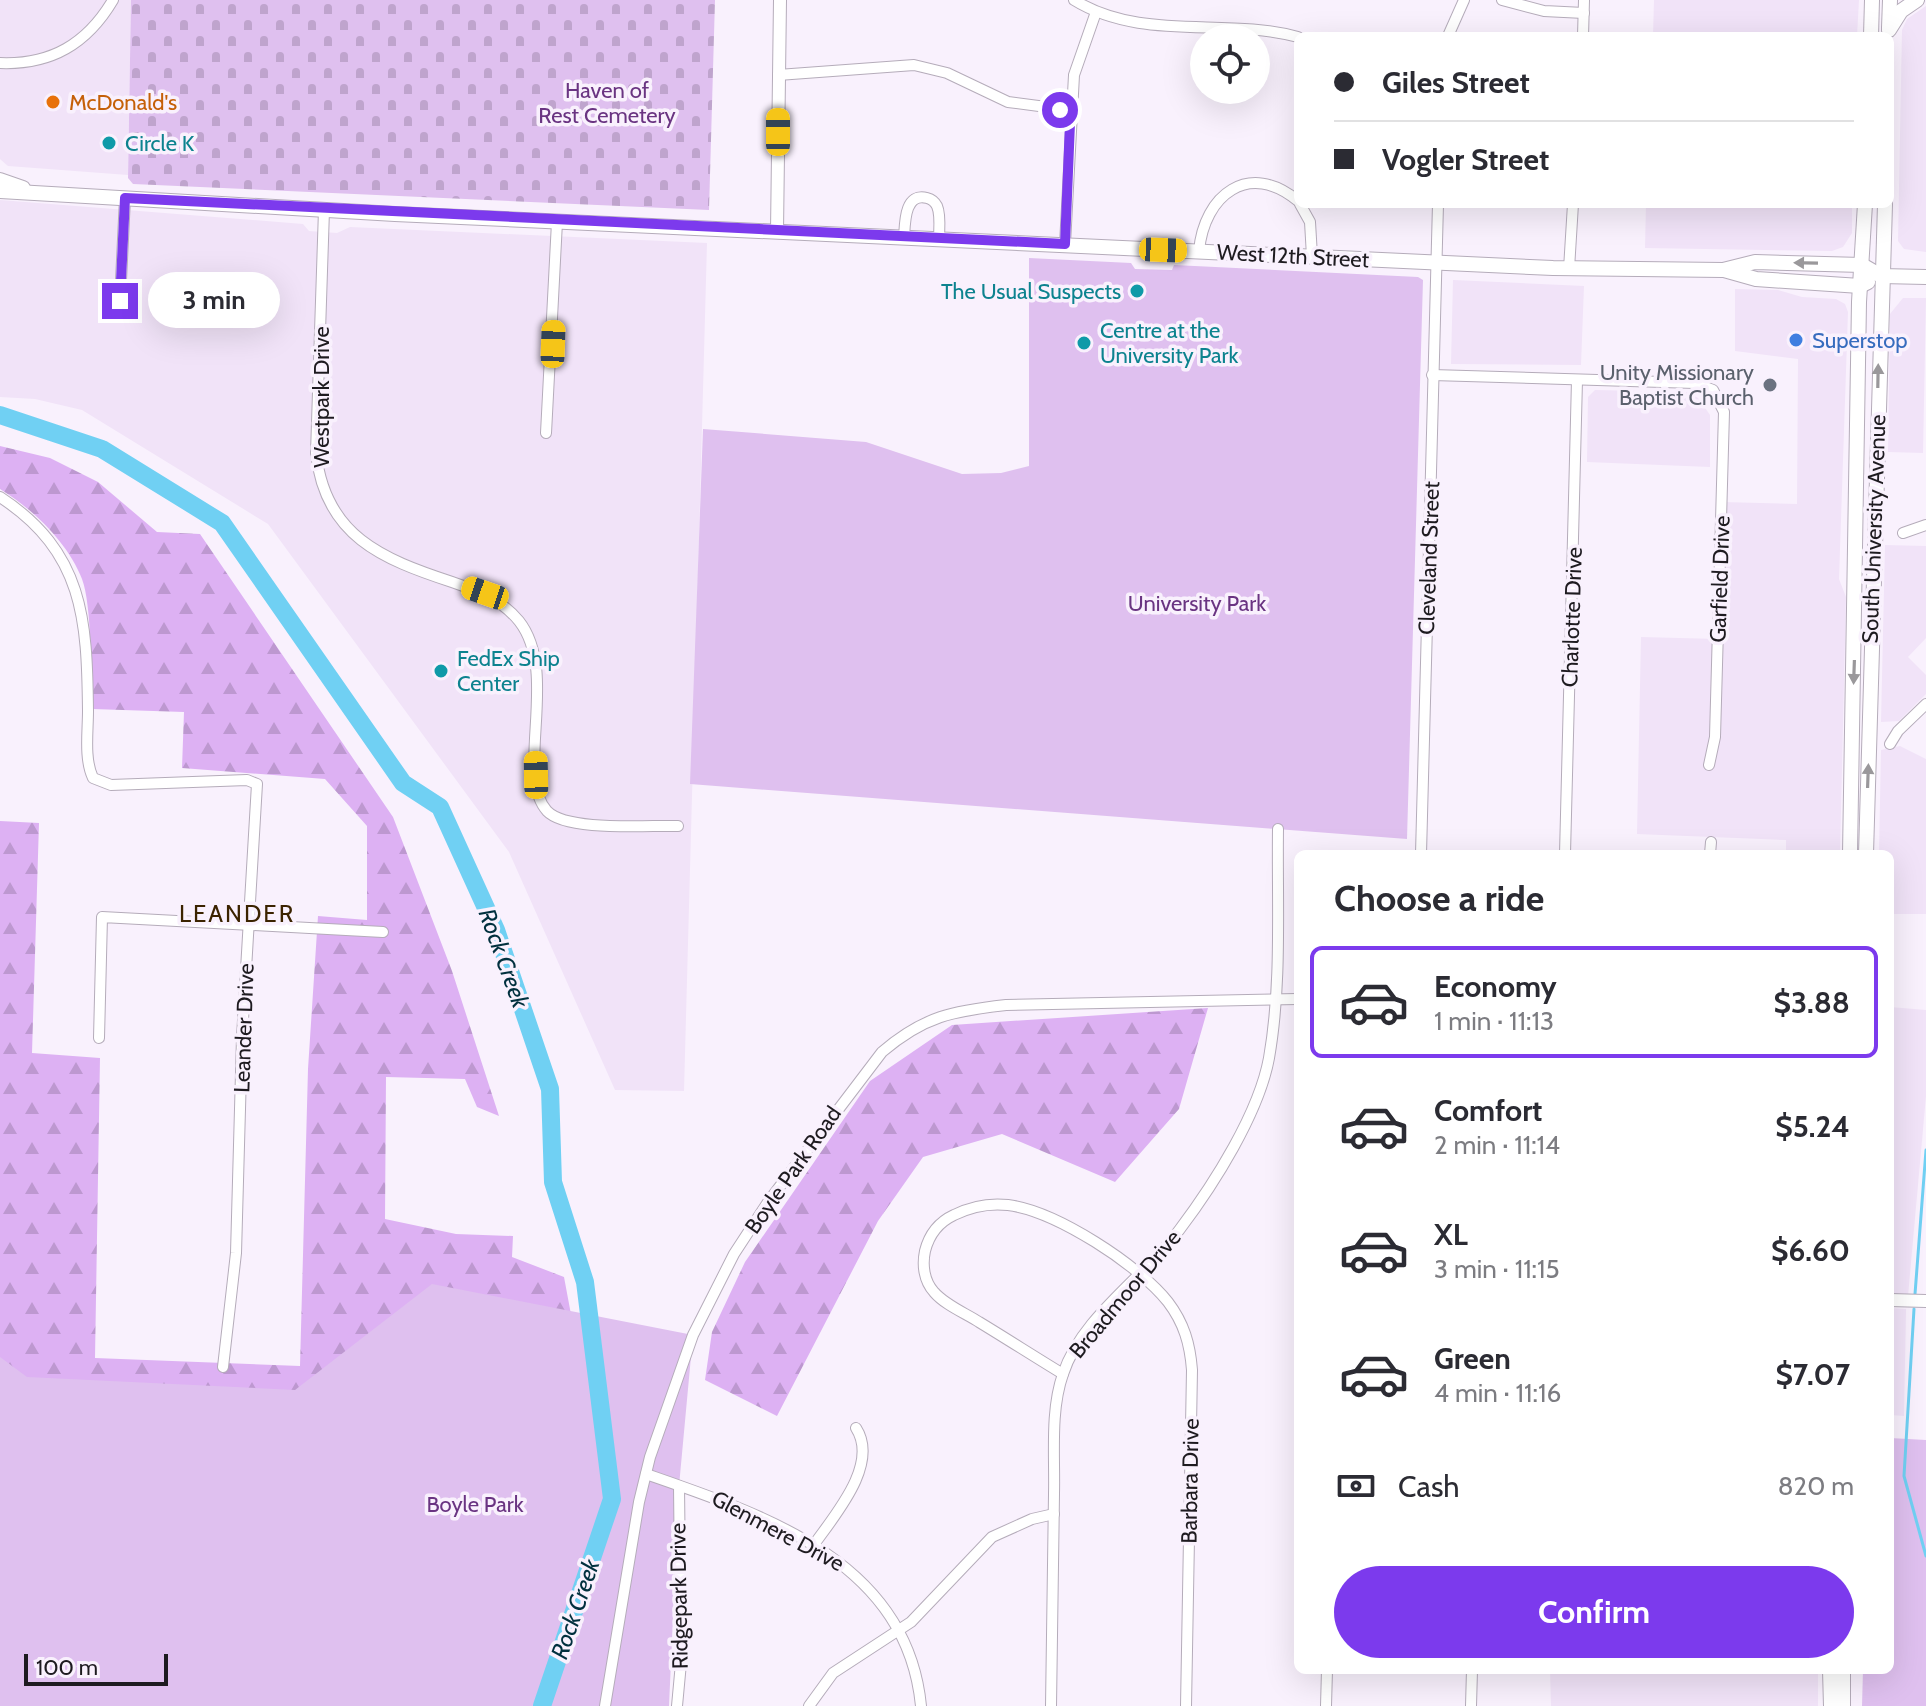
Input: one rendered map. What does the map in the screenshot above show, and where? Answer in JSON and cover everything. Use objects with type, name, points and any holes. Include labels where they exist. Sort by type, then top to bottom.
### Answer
[{"type":"main road","points":[[1871,32],[1872,0]]},
{"type":"main road","points":[[1889,32],[1890,0]]},
{"type":"main road","points":[[1890,32],[1901,11],[1917,0]]},
{"type":"main road","points":[[0,180],[34,193]]},
{"type":"main road","name":"West 12th Street","points":[[0,191],[557,222],[1569,269],[1723,270],[1755,262],[1862,265],[1881,276]]},
{"type":"main road","name":"South University Avenue","points":[[1850,850],[1860,286],[1865,208]]},
{"type":"main road","name":"South University Avenue","points":[[1866,850],[1885,208]]},
{"type":"main road","name":"West 12th Street","points":[[1723,270],[1756,279],[1860,286],[1881,276],[1926,277]]},
{"type":"main road","points":[[1830,1674],[1831,1706]]},
{"type":"main road","points":[[1843,1674],[1843,1706]]},
{"type":"street","points":[[0,63],[31,62],[64,52],[87,34],[113,0]]},
{"type":"street","points":[[777,231],[780,0]]},
{"type":"street","points":[[1074,0],[1096,12],[1143,24],[1253,30],[1294,36]]},
{"type":"street","points":[[1450,32],[1464,0]]},
{"type":"street","points":[[1502,0],[1544,11],[1584,13]]},
{"type":"street","points":[[1583,32],[1584,0]]},
{"type":"street","points":[[1065,244],[1069,110],[1076,65],[1096,12]]},
{"type":"street","points":[[778,75],[914,65],[947,73],[1008,102],[1069,110]]},
{"type":"street","points":[[1199,251],[1205,218],[1228,191],[1246,185],[1265,185],[1294,200]]},
{"type":"street","points":[[904,238],[907,208],[914,200],[924,197],[933,201],[939,210],[939,239]]},
{"type":"street","points":[[120,301],[125,198]]},
{"type":"street","points":[[1302,208],[1310,222],[1312,256]]},
{"type":"street","name":"Cleveland Street","points":[[1421,850],[1438,208]]},
{"type":"street","points":[[1569,269],[1573,208]]},
{"type":"street","name":"Westpark Drive","points":[[324,210],[316,453],[322,484],[334,510],[345,526],[383,557],[485,593],[520,623],[537,664],[536,775],[545,808],[560,820],[577,823],[678,826]]},
{"type":"street","points":[[546,433],[557,222]]},
{"type":"street","points":[[1432,375],[1577,380]]},
{"type":"street","name":"Garfield Drive","points":[[1577,380],[1695,383],[1718,395],[1724,412],[1715,737],[1709,765]]},
{"type":"street","name":"Charlotte Drive","points":[[1565,850],[1577,380]]},
{"type":"street","name":"Leander Drive","points":[[0,497],[40,531],[75,584],[86,650],[88,747],[93,778],[111,785],[247,780],[257,784],[248,924],[236,1253],[223,1367]]},
{"type":"street","points":[[1903,533],[1926,525]]},
{"type":"street","points":[[1890,744],[1893,729],[1926,704]]},
{"type":"street","name":"Broadmoor Drive","points":[[1051,1706],[1057,1400],[1063,1374],[1086,1334],[1181,1228],[1250,1113],[1269,1058],[1274,999],[1278,829]]},
{"type":"street","points":[[99,1038],[102,917],[383,932]]},
{"type":"street","name":"Boyle Park Road","points":[[605,1706],[646,1474],[693,1335],[734,1254],[802,1153],[859,1077],[903,1034],[947,1012],[1006,1005],[1294,999]]},
{"type":"street","name":"Barbara Drive","points":[[1063,1374],[934,1292],[925,1276],[923,1261],[933,1232],[947,1219],[968,1209],[989,1205],[1020,1207],[1091,1241],[1139,1274],[1176,1313],[1191,1350],[1186,1706]]},
{"type":"street","points":[[1894,1300],[1924,1301]]},
{"type":"street","points":[[813,1546],[854,1482],[863,1454],[856,1428]]},
{"type":"street","name":"Glenmere Drive","points":[[646,1474],[712,1495],[813,1546],[868,1585],[899,1629],[912,1663],[921,1706]]},
{"type":"street","name":"Ridgepark Drive","points":[[677,1706],[681,1663],[679,1486]]},
{"type":"street","points":[[809,1706],[840,1667],[911,1622],[992,1537],[1019,1524],[1054,1514]]},
{"type":"street","points":[[1326,1706],[1327,1674]]},
{"type":"street","points":[[1471,1706],[1472,1674]]},
{"type":"shaded area","points":[[0,0],[131,0],[128,175],[8,166],[0,159]]},
{"type":"shaded area","points":[[1654,0],[1859,0],[1857,32],[1653,32]]},
{"type":"shaded area","points":[[1926,6],[1926,252],[1904,249],[1898,241],[1902,30],[1907,19]]},
{"type":"shaded area","points":[[0,200],[303,224],[309,231],[337,233],[350,227],[707,243],[684,1091],[615,1090],[509,852],[268,524],[82,410],[35,399],[0,397]]},
{"type":"shaded area","points":[[1646,208],[1852,208],[1852,233],[1843,247],[1832,251],[1645,248]]},
{"type":"shaded area","points":[[1453,280],[1584,286],[1581,365],[1451,364]]},
{"type":"shaded area","points":[[1735,289],[1778,290],[1802,297],[1836,299],[1845,304],[1848,312],[1839,579],[1846,597],[1840,850],[1786,850],[1786,840],[1637,834],[1641,637],[1718,639],[1722,502],[1797,504],[1798,359],[1735,351]]},
{"type":"shaded area","points":[[1903,298],[1926,298],[1923,453],[1888,452],[1890,314]]},
{"type":"shaded area","points":[[1595,390],[1688,392],[1698,398],[1710,415],[1710,467],[1587,462],[1588,397]]},
{"type":"shaded area","points":[[1885,545],[1926,546],[1926,638],[1908,657],[1926,675],[1926,694],[1899,721],[1881,722]]},
{"type":"shaded area","points":[[1900,746],[1926,759],[1926,914],[1894,914],[1894,850],[1879,850],[1881,750]]},
{"type":"shaded area","points":[[1894,1007],[1926,1010],[1926,1096],[1908,1296],[1894,1295]]},
{"type":"shaded area","points":[[1894,1308],[1906,1309],[1904,1416],[1894,1415]]},
{"type":"shaded area","points":[[1550,1674],[1818,1674],[1818,1706],[1551,1706]]},
{"type":"green space","name":"Haven of Rest Cemetery","points":[[131,0],[715,0],[709,210],[133,184],[128,178]]},
{"type":"green space","name":"University Park","points":[[1029,258],[1131,263],[1135,269],[1172,270],[1174,265],[1418,277],[1423,280],[1407,839],[690,784],[703,429],[866,442],[962,474],[1001,473],[1029,466]]},
{"type":"green space","points":[[0,446],[50,458],[98,482],[157,532],[200,534],[393,817],[452,971],[499,1116],[477,1107],[465,1079],[386,1077],[385,1219],[456,1234],[513,1236],[512,1257],[564,1277],[590,1416],[0,1706],[0,821],[39,823],[32,1053],[100,1058],[95,1358],[300,1366],[308,1069],[318,916],[367,920],[367,826],[325,779],[182,768],[184,712],[92,709],[89,623],[82,579],[59,540],[25,506],[0,489]]},
{"type":"green space","points":[[1208,1008],[1179,1109],[1115,1182],[1002,1134],[923,1157],[878,1221],[777,1416],[705,1380],[712,1332],[745,1262],[870,1081],[952,1025]]},
{"type":"green space","name":"Boyle Park","points":[[432,1284],[693,1335],[679,1486],[669,1706],[0,1706],[0,1357],[27,1377],[295,1390]]},
{"type":"green space","points":[[1894,1438],[1926,1440],[1926,1706],[1862,1706],[1863,1674],[1894,1674]]},
{"type":"waterway","name":"Rock Creek","points":[[0,415],[102,449],[222,523],[403,783],[440,807],[496,930],[550,1089],[553,1182],[585,1282],[612,1499],[542,1706]]},
{"type":"waterway","points":[[1915,1294],[1926,1150]]},
{"type":"waterway","points":[[1914,1309],[1904,1476],[1926,1556]]},
{"type":"place","name":"McDonald's","points":[[53,102]]},
{"type":"place","name":"Circle K","points":[[109,143]]},
{"type":"place","name":"The Usual Suspects","points":[[1137,291]]},
{"type":"place","name":"Superstop","points":[[1796,340]]},
{"type":"place","name":"Centre at the University Park","points":[[1084,343]]},
{"type":"place","name":"Unity Missionary Baptist Church","points":[[1770,385]]},
{"type":"place","name":"FedEx Ship Center","points":[[441,671]]},
{"type":"district","name":"LEANDER","points":[[237,913]]},
{"type":"route","points":[[120,301],[125,198],[395,214],[1065,244],[1070,123],[1069,110],[1060,110]]}]
